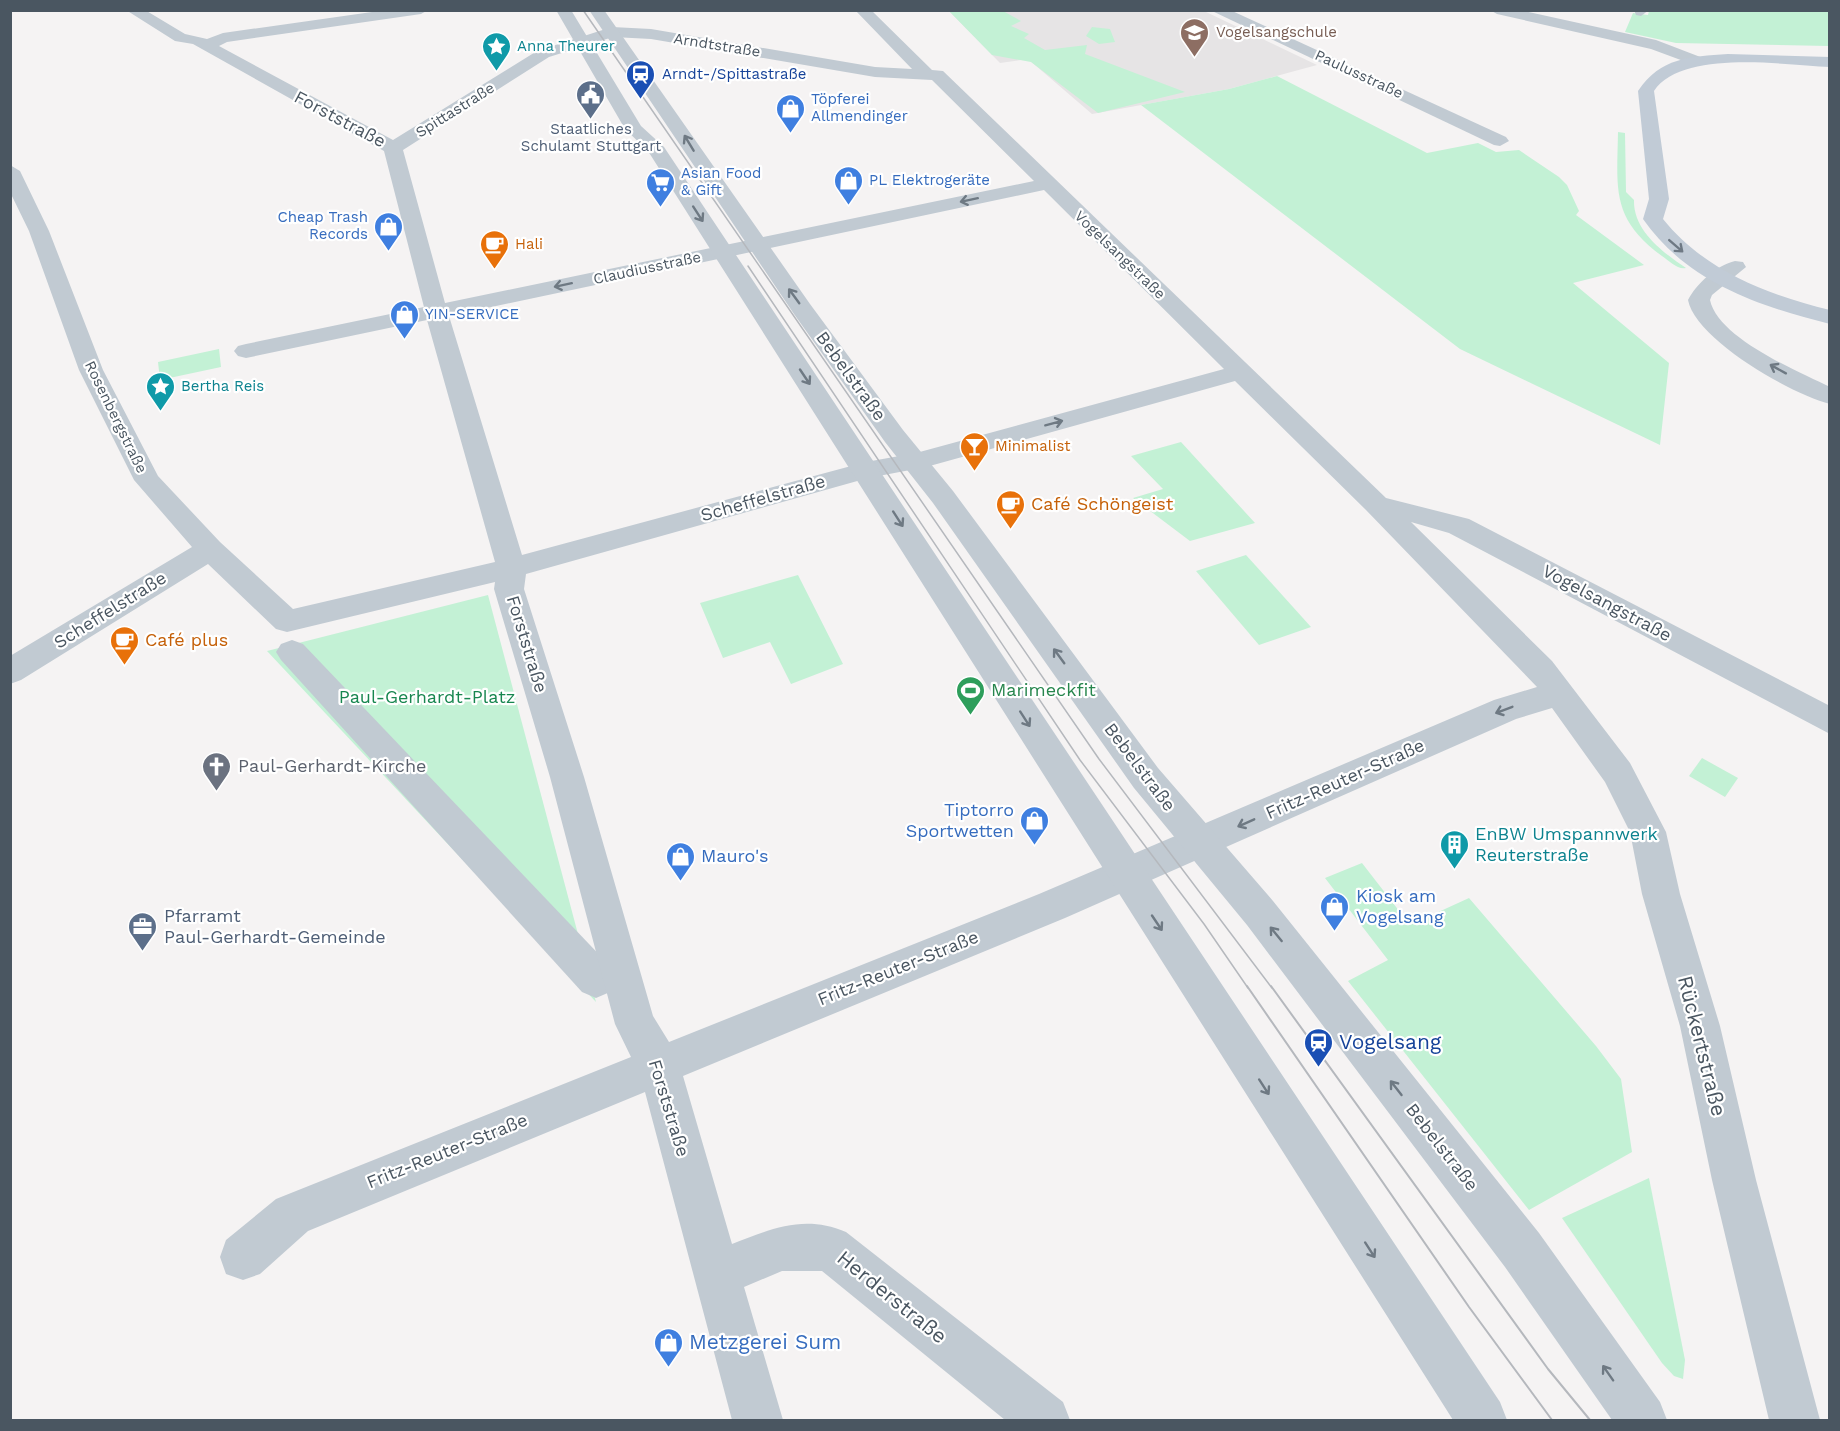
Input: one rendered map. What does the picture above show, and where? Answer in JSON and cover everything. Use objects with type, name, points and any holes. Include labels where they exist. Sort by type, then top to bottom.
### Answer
[{"type":"main road","points":[[1830,62],[1697,61],[1660,72],[1648,84],[1647,105],[1659,199],[1653,219],[1664,235],[1692,259],[1729,273],[1830,304]]},
{"type":"main road","points":[[1729,273],[1770,300],[1830,317]]},
{"type":"street","name":"Forststraße","points":[[133,10],[181,38],[197,40],[207,45],[393,148],[436,311],[512,569],[509,589],[567,777],[635,1023],[659,1065],[757,1420]]},
{"type":"street","points":[[207,45],[223,38],[421,10]]},
{"type":"street","name":"Bebelstraße","points":[[563,10],[634,129],[655,147],[866,470],[1125,875],[1482,1420]]},
{"type":"street","name":"Bebelstraße","points":[[596,10],[672,114],[756,244],[1146,778],[1260,913],[1515,1241],[1642,1420]]},
{"type":"street","name":"Vogelsangstraße","points":[[862,10],[926,73],[937,75],[1376,504],[1540,669],[1560,693]]},
{"type":"street","name":"Paulusstraße","points":[[1217,10],[1500,141]]},
{"type":"street","points":[[1497,10],[1656,45],[1697,61]]},
{"type":"street","name":"Arndtstraße","points":[[580,40],[612,32],[672,38],[875,72],[926,73]]},
{"type":"street","name":"Spittastraße","points":[[393,148],[535,59],[580,40]]},
{"type":"street","name":"Rosenbergstraße","points":[[10,171],[39,231],[91,370],[147,480],[289,636]]},
{"type":"street","name":"Claudiusstraße","points":[[246,351],[1047,184]]},
{"type":"street","points":[[1729,273],[1703,292],[1699,300],[1704,316],[1724,336],[1756,357],[1830,397]]},
{"type":"street","name":"Scheffelstraße","points":[[289,636],[371,604],[512,569],[866,470],[916,461],[1239,372]]},
{"type":"street","name":"Vogelsangstraße","points":[[1376,504],[1459,526],[1830,720]]},
{"type":"street","name":"Scheffelstraße","points":[[10,672],[210,549]]},
{"type":"street","points":[[289,636],[442,816],[596,979]]},
{"type":"street","name":"Fritz-Reuter-Straße","points":[[243,1257],[292,1215],[1125,875],[1506,709],[1560,693]]},
{"type":"street","name":"Rückertstraße","points":[[1560,693],[1618,773],[1648,832],[1661,894],[1700,1026],[1734,1180],[1795,1420]]},
{"type":"street","name":"Herderstraße","points":[[717,1274],[782,1248],[830,1248],[1045,1420]]},
{"type":"shaded area","name":"Vogelsangschule","points":[[949,11],[1204,11],[1317,65],[1229,89],[1092,114],[1028,59],[1000,63]]},
{"type":"green space","points":[[949,11],[1003,11],[1021,21],[1011,26],[1029,34],[1024,38],[1045,50],[1087,45],[1085,54],[1185,92],[1098,113],[1031,62],[992,55]]},
{"type":"green space","points":[[1649,11],[1829,11],[1829,46],[1676,43],[1625,32],[1633,13],[1648,15]]},
{"type":"green space","points":[[1092,27],[1110,29],[1115,42],[1099,44],[1086,36]]},
{"type":"green space","points":[[1277,76],[1427,153],[1478,143],[1496,152],[1519,150],[1559,177],[1567,185],[1579,211],[1576,215],[1644,265],[1573,283],[1669,363],[1660,445],[1460,349],[1141,105],[1229,89]]},
{"type":"green space","points":[[1618,132],[1625,133],[1626,192],[1634,200],[1639,222],[1651,240],[1686,268],[1674,265],[1645,242],[1633,229],[1625,215],[1618,187]]},
{"type":"green space","points":[[219,349],[221,367],[160,380],[158,362]]},
{"type":"green space","points":[[1181,442],[1255,523],[1190,541],[1133,498],[1163,489],[1131,456]]},
{"type":"green space","points":[[1246,555],[1311,627],[1259,645],[1196,571]]},
{"type":"green space","points":[[798,575],[843,664],[791,684],[770,642],[723,658],[700,603]]},
{"type":"green space","name":"Paul-Gerhardt-Platz","points":[[488,595],[596,1002],[267,651]]},
{"type":"green space","points":[[1702,758],[1738,778],[1725,797],[1689,776]]},
{"type":"green space","points":[[1362,863],[1410,925],[1469,898],[1596,1046],[1621,1079],[1632,1152],[1529,1210],[1348,981],[1388,960],[1325,878]]},
{"type":"green space","points":[[1649,1178],[1685,1360],[1683,1379],[1674,1376],[1662,1363],[1562,1218]]},
{"type":"tram line","points":[[583,10],[1099,759],[1272,988]]},
{"type":"tram line","points":[[748,266],[1080,760],[1204,924],[1248,988]]},
{"type":"tram line","points":[[1247,986],[1469,1307],[1552,1420]]},
{"type":"tram line","points":[[1271,986],[1548,1369],[1590,1420]]},
{"type":"place","name":"Vogelsangschule","points":[[1195,58]]},
{"type":"place","name":"Anna Theurer","points":[[496,72]]},
{"type":"place","name":"Arndt-/Spittastraße","points":[[641,100]]},
{"type":"place","name":"Staatliches Schulamt Stuttgart","points":[[591,120]]},
{"type":"place","name":"Töpferei Allmendinger","points":[[790,134]]},
{"type":"place","name":"PL Elektrogeräte","points":[[848,206]]},
{"type":"place","name":"Asian Food & Gift","points":[[660,208]]},
{"type":"place","name":"Cheap Trash Records","points":[[389,252]]},
{"type":"place","name":"Hali","points":[[494,270]]},
{"type":"place","name":"YIN-SERVICE","points":[[404,340]]},
{"type":"place","name":"Bertha Reis","points":[[160,412]]},
{"type":"place","name":"Minimalist","points":[[974,472]]},
{"type":"place","name":"Café Schöngeist","points":[[1010,530]]},
{"type":"place","name":"Café plus","points":[[124,666]]},
{"type":"place","name":"Marimeckfit","points":[[970,716]]},
{"type":"place","name":"Paul-Gerhardt-Kirche","points":[[217,792]]},
{"type":"place","name":"Tiptorro Sportwetten","points":[[1035,846]]},
{"type":"place","name":"EnBW Umspannwerk Reuterstraße","points":[[1454,870]]},
{"type":"place","name":"Mauro's","points":[[680,882]]},
{"type":"place","name":"Kiosk am Vogelsang","points":[[1335,932]]},
{"type":"place","name":"Pfarramt Paul-Gerhardt-Gemeinde","points":[[143,952]]},
{"type":"place","name":"Vogelsang","points":[[1318,1068]]},
{"type":"place","name":"Metzgerei Sum","points":[[668,1368]]}]
